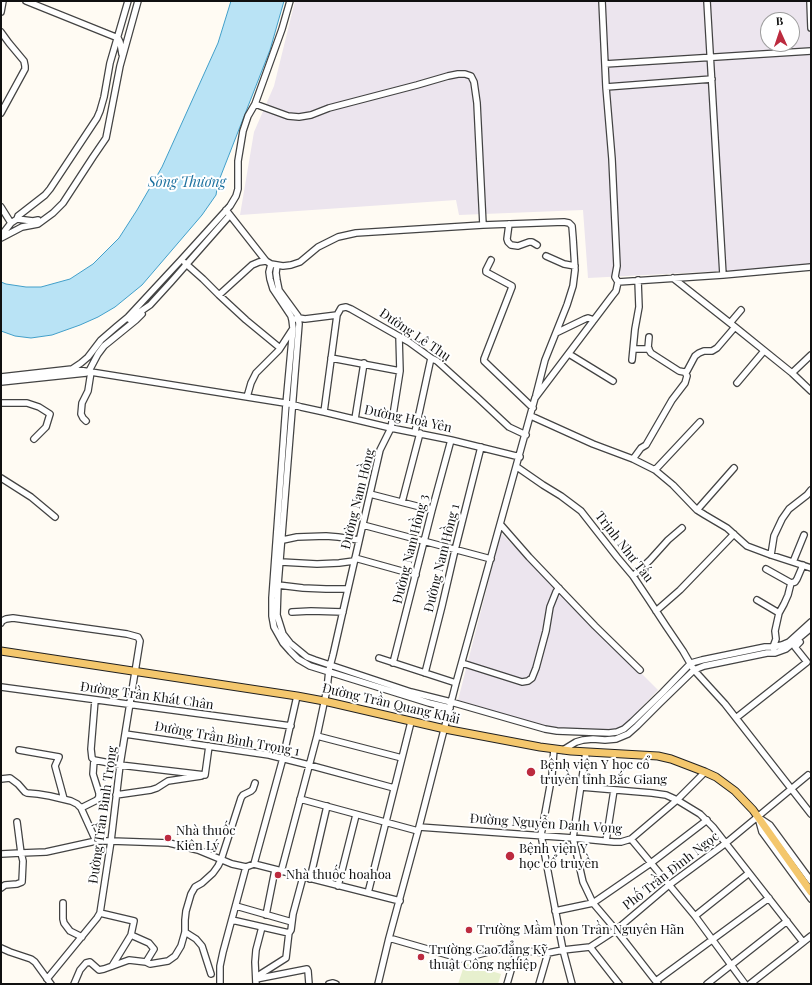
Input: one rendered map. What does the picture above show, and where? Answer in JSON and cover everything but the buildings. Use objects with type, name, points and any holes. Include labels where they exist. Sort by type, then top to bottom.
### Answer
[{"type":"main road","name":"Đường Trần Quang Khải","points":[[1,651],[297,696],[411,722],[554,749],[658,756],[671,759],[716,777],[735,791],[753,810],[757,817]]},
{"type":"main road","points":[[757,817],[808,882],[811,892]]},
{"type":"street","points":[[1,12],[3,1]]},
{"type":"street","points":[[26,1],[118,38],[122,57]]},
{"type":"street","points":[[1,234],[17,219],[18,216],[45,195],[50,189],[97,118],[100,111],[110,63],[128,1]]},
{"type":"street","points":[[1,238],[22,226],[38,224],[63,203],[106,138],[122,57],[138,1]]},
{"type":"street","points":[[86,421],[81,414],[82,403],[88,391],[90,372],[98,354],[104,346],[136,320],[150,305],[236,196],[238,189],[238,162],[243,131],[248,116],[255,104],[282,29],[290,1]]},
{"type":"street","points":[[535,398],[616,291],[617,266],[612,159],[606,87],[602,1]]},
{"type":"street","points":[[707,1],[722,275]]},
{"type":"street","points":[[810,1],[811,28]]},
{"type":"street","points":[[1,34],[24,61],[25,69],[1,113]]},
{"type":"street","points":[[605,64],[811,51]]},
{"type":"street","points":[[255,104],[288,116],[299,117],[417,86],[448,76],[458,74],[471,76],[474,82],[477,103],[483,225]]},
{"type":"street","points":[[606,87],[712,80]]},
{"type":"street","points":[[1,207],[11,223]]},
{"type":"street","points":[[226,210],[272,264]]},
{"type":"street","points":[[72,369],[88,357],[101,340],[128,317],[230,215]]},
{"type":"street","points":[[17,219],[33,221],[46,218]]},
{"type":"street","points":[[219,295],[252,265],[259,262],[287,265],[300,262],[318,247],[338,237],[356,233],[483,225],[564,222],[569,223],[572,226],[575,266],[573,286],[545,360],[526,436],[450,705],[378,984]]},
{"type":"street","points":[[509,224],[508,242],[518,246],[529,242],[537,245]]},
{"type":"street","points":[[546,256],[564,264],[575,266]]},
{"type":"street","points":[[491,260],[486,272],[512,287],[484,361],[533,408]]},
{"type":"street","points":[[184,262],[251,325],[280,348]]},
{"type":"street","points":[[272,264],[269,272],[273,289],[291,316],[296,319],[299,324],[289,404],[272,598],[272,616],[274,627],[283,643],[291,652],[305,660],[423,701],[450,705],[545,729],[557,731],[610,733],[624,729],[690,664],[702,660],[765,647],[774,650],[786,649],[811,628]]},
{"type":"street","points":[[617,280],[722,275],[811,267]]},
{"type":"street","points":[[673,278],[733,325],[811,391]]},
{"type":"street","points":[[632,360],[639,307],[638,280]]},
{"type":"street","points":[[122,322],[150,305]]},
{"type":"street","name":"Đường Lê Thụ","points":[[296,319],[337,315],[341,308],[351,309],[409,342],[437,361],[509,427],[526,436]]},
{"type":"street","points":[[685,372],[689,368],[695,356],[699,353],[704,351],[712,351],[717,348],[733,325],[741,310]]},
{"type":"street","points":[[324,412],[337,315]]},
{"type":"street","points":[[556,333],[585,319],[588,318],[594,320]]},
{"type":"street","points":[[246,398],[256,373],[280,348],[293,328],[296,319]]},
{"type":"street","points":[[293,328],[283,540],[278,585],[277,615],[283,634],[305,660]]},
{"type":"street","name":"Đường Nam Hồng","points":[[266,915],[309,765],[324,701],[329,668],[380,450],[391,428],[400,370],[399,336]]},
{"type":"street","points":[[649,337],[649,349],[651,353],[679,371],[685,372]]},
{"type":"street","points":[[633,349],[649,349]]},
{"type":"street","points":[[737,383],[764,351]]},
{"type":"street","points":[[569,354],[613,381]]},
{"type":"street","points":[[792,374],[811,355]]},
{"type":"street","points":[[331,358],[400,370]]},
{"type":"street","points":[[402,502],[418,433],[431,358]]},
{"type":"street","points":[[355,419],[364,363]]},
{"type":"street","name":"Đường Hoà Yên","points":[[1,377],[72,369],[289,404],[391,428],[452,440],[520,457]]},
{"type":"street","points":[[1,382],[76,375],[90,372]]},
{"type":"street","points":[[633,459],[641,448],[646,445],[672,400],[685,383],[687,376],[685,372]]},
{"type":"street","points":[[1,403],[27,403],[39,407],[50,414],[46,427],[34,439]]},
{"type":"street","points":[[531,416],[593,444],[633,459],[655,470],[673,485],[697,510],[727,528],[746,546],[811,568]]},
{"type":"street","points":[[655,470],[700,422]]},
{"type":"street","name":"Đường Nam Hồng 3","points":[[393,663],[432,510],[452,440]]},
{"type":"street","name":"Đường Nam Hồng 1","points":[[425,674],[481,447]]},
{"type":"street","name":"Trịnh Như Tấu","points":[[517,467],[581,510],[633,576],[694,670],[725,704],[811,814]]},
{"type":"street","points":[[697,510],[734,468]]},
{"type":"street","points":[[1,478],[31,497],[55,517]]},
{"type":"street","points":[[770,555],[774,536],[782,519],[789,509],[808,496],[811,490]]},
{"type":"street","points":[[370,494],[432,510]]},
{"type":"street","points":[[363,525],[491,559]]},
{"type":"street","points":[[501,525],[529,558],[640,670]]},
{"type":"street","points":[[633,576],[668,540],[682,528]]},
{"type":"street","points":[[656,611],[680,590],[734,534]]},
{"type":"street","points":[[793,562],[804,535]]},
{"type":"street","points":[[283,540],[296,537],[326,536],[359,540]]},
{"type":"street","points":[[281,562],[317,564],[355,560],[416,575]]},
{"type":"street","points":[[774,650],[776,639],[775,631],[779,613],[786,600],[791,583],[795,582],[803,565]]},
{"type":"street","points":[[766,569],[791,583]]},
{"type":"street","points":[[278,585],[303,588],[348,589]]},
{"type":"street","points":[[462,663],[522,682],[528,681],[532,678],[546,631],[550,608],[559,588]]},
{"type":"street","points":[[757,600],[779,613]]},
{"type":"street","points":[[292,612],[343,612]]},
{"type":"street","name":"Đường Trần Bình Trọng","points":[[1,623],[6,618],[13,618],[127,634],[138,637],[140,641],[120,765],[111,841],[100,913],[49,981]]},
{"type":"street","points":[[563,750],[576,742],[583,740],[616,739],[628,734],[694,670],[704,666],[767,653],[788,642],[811,622]]},
{"type":"street","points":[[736,718],[807,662],[795,646],[811,633]]},
{"type":"street","points":[[378,658],[456,683]]},
{"type":"street","name":"Đường Trần Khát Chân","points":[[1,687],[291,726]]},
{"type":"street","points":[[254,864],[283,758],[297,696]]},
{"type":"street","points":[[81,808],[97,800],[100,793],[93,774],[94,760],[92,758],[91,749],[95,700]]},
{"type":"street","points":[[368,893],[411,722]]},
{"type":"street","name":"Đường Trần Bình Trọng 1","points":[[125,734],[283,758],[394,788]]},
{"type":"street","points":[[316,736],[402,758]]},
{"type":"street","points":[[205,775],[209,746]]},
{"type":"street","points":[[554,749],[552,775],[541,835],[563,950],[572,984]]},
{"type":"street","points":[[19,750],[60,757],[56,766],[64,799]]},
{"type":"street","points":[[586,752],[573,838],[583,882],[593,904],[616,930],[657,983],[769,898]]},
{"type":"street","points":[[94,760],[120,765],[205,775]]},
{"type":"street","points":[[631,839],[677,800],[705,772]]},
{"type":"street","points":[[116,795],[151,790],[168,781],[205,775]]},
{"type":"street","name":"Phố Trần Đình Ngọc","points":[[389,938],[462,959],[500,950],[516,953],[526,951],[548,953],[590,947],[616,930],[669,885],[726,842],[808,775]]},
{"type":"street","points":[[1,780],[10,778],[27,793],[71,800],[81,808],[96,841]]},
{"type":"street","points":[[74,984],[80,970],[86,963],[90,962],[99,970],[129,960],[146,962],[150,964],[168,961],[175,956],[181,946],[185,932],[186,911],[191,894],[195,887],[213,873],[221,860],[241,798],[251,791],[255,783]]},
{"type":"street","points":[[581,787],[652,792],[666,795],[700,814],[726,842],[803,942]]},
{"type":"street","points":[[606,841],[614,790]]},
{"type":"street","name":"Đường Nguyễn Danh Vọng","points":[[300,799],[356,815],[419,829],[541,835],[621,842],[631,839],[695,916],[745,984]]},
{"type":"street","points":[[310,879],[327,806]]},
{"type":"street","points":[[338,886],[356,815]]},
{"type":"street","name":"Đường Trần Quang Khải","points":[[757,817],[762,832],[811,898]]},
{"type":"street","points":[[556,911],[593,904],[651,863],[707,820]]},
{"type":"street","points":[[1,888],[5,885],[22,882],[23,861],[18,822]]},
{"type":"street","points":[[1,854],[46,852],[96,841],[169,843],[198,850],[232,864],[246,866],[254,864],[400,901]]},
{"type":"street","points":[[220,984],[220,966],[246,866]]},
{"type":"street","points":[[695,916],[749,873]]},
{"type":"street","points":[[256,980],[286,958],[289,932],[291,930],[293,914],[303,877]]},
{"type":"street","points":[[62,902],[64,923],[70,931],[82,937]]},
{"type":"street","points":[[236,906],[292,922]]},
{"type":"street","points":[[100,913],[134,921],[131,935],[112,966]]},
{"type":"street","points":[[232,920],[286,933],[289,932]]},
{"type":"street","points":[[707,984],[787,921]]},
{"type":"street","points":[[256,980],[256,950],[262,927]]},
{"type":"street","points":[[185,932],[196,939],[202,946],[211,974]]},
{"type":"street","points":[[131,935],[149,943],[154,949],[146,962]]},
{"type":"street","points":[[750,984],[811,936]]},
{"type":"street","points":[[590,947],[618,984]]},
{"type":"street","points":[[1,948],[35,962],[49,981]]},
{"type":"street","points":[[507,984],[516,953]]},
{"type":"street","points":[[540,983],[548,953]]},
{"type":"street","points":[[256,980],[307,969],[309,984]]},
{"type":"shaded area","points":[[295,1],[811,1],[811,263],[799,267],[588,278],[583,210],[459,215],[456,200],[240,215],[254,132],[274,86]]},
{"type":"shaded area","points":[[501,533],[658,690],[626,723],[618,729],[570,729],[546,726],[517,719],[458,700]]},
{"type":"green space","points":[[465,963],[501,974],[498,984],[458,984]]},
{"type":"water","name":"Sông Thương","points":[[231,1],[284,1],[270,50],[218,183],[216,195],[202,215],[142,285],[115,307],[80,325],[52,335],[31,338],[15,336],[1,331],[1,282],[26,287],[41,287],[70,279],[93,264],[119,238],[162,167],[218,43]]},
{"type":"place","name":"Bệnh viện Y học cổ truyền tỉnh Bắc Giang","points":[[531,772]]},
{"type":"place","name":"Nhà thuốc Kiên Lý","points":[[168,838]]},
{"type":"place","name":"Bệnh viện Y học cổ truyền","points":[[510,856]]},
{"type":"place","name":"Nhà thuốc hoahoa","points":[[278,875]]},
{"type":"place","name":"Trường Mầm non Trần Nguyên Hãn","points":[[469,930]]},
{"type":"place","name":"Trường Cao đẳng Kỹ thuật Công nghiệp","points":[[421,957]]}]
